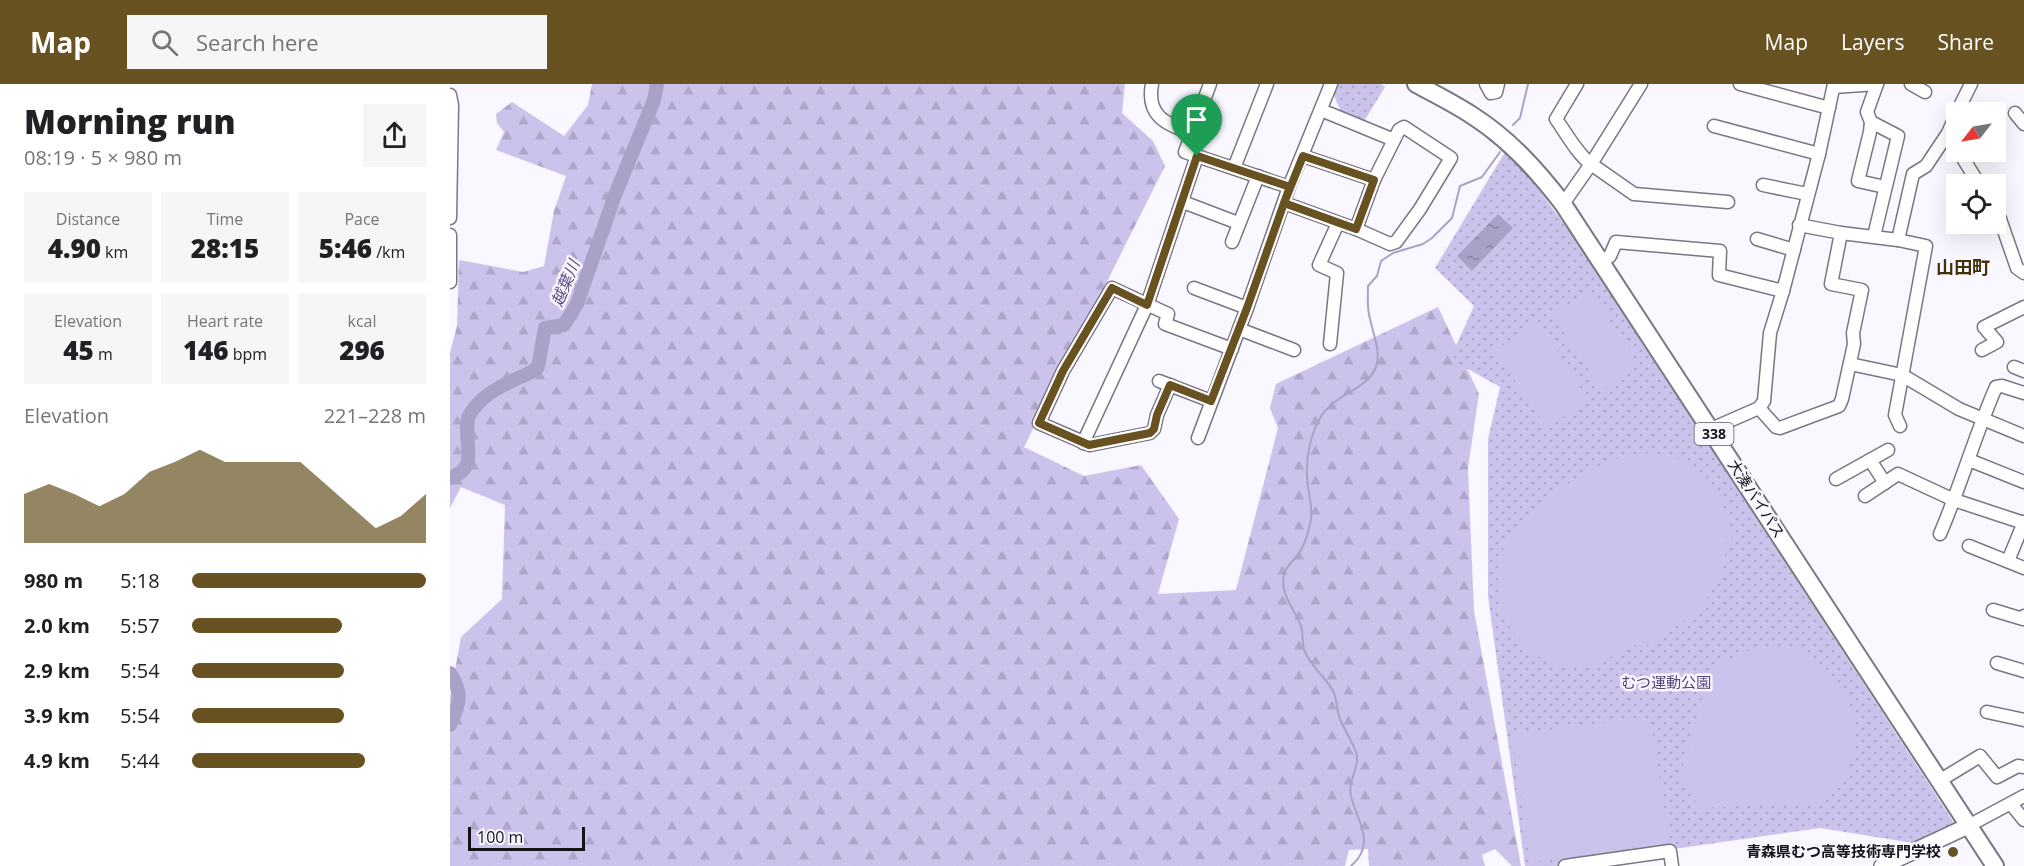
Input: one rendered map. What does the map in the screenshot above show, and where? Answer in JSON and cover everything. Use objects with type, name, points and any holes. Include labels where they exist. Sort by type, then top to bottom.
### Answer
[{"type":"highway","name":"大湊バイパス","points":[[1416,84],[1473,116],[1501,136],[1524,158],[1563,204],[1995,866]]},
{"type":"main road","points":[[1882,866],[1968,826]]},
{"type":"street","points":[[1152,84],[1150,94],[1154,110],[1168,124],[1191,133]]},
{"type":"street","points":[[1210,84],[1185,152],[1290,187]]},
{"type":"street","points":[[1234,168],[1267,84]]},
{"type":"street","points":[[1198,438],[1290,187],[1331,84]]},
{"type":"street","points":[[1486,84],[1491,93],[1496,92],[1498,84]]},
{"type":"street","points":[[1577,84],[1556,119],[1582,158],[1634,194],[1728,202]]},
{"type":"street","points":[[1563,204],[1641,84]]},
{"type":"street","points":[[1740,84],[1828,108]]},
{"type":"street","points":[[1711,429],[1759,408],[1764,401],[1770,333],[1819,154],[1834,85],[1877,84],[1867,112],[1871,122],[1858,181],[1885,187]]},
{"type":"street","points":[[1911,84],[1925,92]]},
{"type":"street","points":[[1963,102],[1971,84]]},
{"type":"street","points":[[450,95],[452,105],[450,218]]},
{"type":"street","points":[[1321,110],[1394,140]]},
{"type":"street","points":[[2015,113],[2024,124]]},
{"type":"street","points":[[1871,122],[1898,136],[1874,236]]},
{"type":"street","points":[[1714,126],[1819,154]]},
{"type":"street","points":[[1284,203],[1390,244],[1396,242],[1420,209],[1451,158],[1404,127],[1399,130],[1374,180],[1356,229]]},
{"type":"street","points":[[1898,240],[1913,174],[1926,166],[1946,136]]},
{"type":"street","points":[[1083,443],[1147,305],[1197,156]]},
{"type":"street","points":[[1303,156],[1374,180]]},
{"type":"street","points":[[1232,242],[1257,176]]},
{"type":"street","points":[[1763,185],[1807,194]]},
{"type":"street","points":[[1183,202],[1238,223]]},
{"type":"street","points":[[1330,344],[1337,273],[1319,265],[1338,223]]},
{"type":"street","points":[[1799,225],[1926,246],[1895,415],[1900,426]]},
{"type":"street","points":[[1759,408],[1776,427],[1780,428],[1839,406],[1854,344],[1853,333],[1862,290],[1831,284],[1841,233]]},
{"type":"street","points":[[2005,234],[2017,268],[2024,273]]},
{"type":"street","points":[[450,235],[450,282]]},
{"type":"street","points":[[1757,239],[1794,249]]},
{"type":"street","points":[[1601,262],[1610,256],[1616,242],[1720,251],[1719,275],[1783,291]]},
{"type":"street","points":[[1211,401],[1164,383],[1154,429],[1150,433],[1089,445],[1039,423],[1063,371],[1112,288],[1168,314],[1165,324],[1232,349]]},
{"type":"street","points":[[1194,288],[1247,308]]},
{"type":"street","points":[[1983,350],[1997,342],[1984,327],[2024,307]]},
{"type":"street","points":[[1239,329],[1294,350]]},
{"type":"street","points":[[1850,364],[1902,375],[1959,409],[2024,436]]},
{"type":"street","points":[[1940,534],[1996,387],[2002,386],[2024,393]]},
{"type":"street","points":[[1836,479],[1888,450]]},
{"type":"street","points":[[1870,460],[1885,483]]},
{"type":"street","points":[[1969,460],[2024,482]]},
{"type":"street","points":[[1865,496],[1898,474],[1954,500],[2024,523],[2008,561]]},
{"type":"street","points":[[1969,546],[2024,568]]},
{"type":"street","points":[[1993,610],[2023,619],[2024,616]]},
{"type":"street","points":[[1996,663],[2024,671]]},
{"type":"street","points":[[1987,712],[2024,720]]},
{"type":"street","points":[[1940,781],[1980,756],[1997,777],[2018,766],[2024,767]]},
{"type":"street","points":[[1968,826],[2024,796]]},
{"type":"street","points":[[2011,804],[2024,820]]},
{"type":"street","points":[[1570,866],[1670,851],[1672,866]]},
{"type":"green space","points":[[592,84],[1125,84],[1122,113],[1153,141],[1165,166],[1024,447],[1084,476],[1141,465],[1179,519],[1158,594],[1236,590],[1278,428],[1270,408],[1276,384],[1438,307],[1479,394],[1468,468],[1474,611],[1521,866],[1512,866],[1495,849],[1482,855],[1485,866],[1369,866],[1368,849],[1349,850],[1345,866],[450,866],[450,698],[461,637],[502,599],[505,505],[461,487],[450,508],[450,353],[457,326],[459,260],[523,272],[544,266],[554,211],[566,176],[496,150],[504,132],[497,123],[496,114],[512,102],[564,136],[588,105]]},
{"type":"green space","points":[[1334,84],[1381,84],[1385,87],[1363,123],[1341,112],[1332,91]]},
{"type":"green space","name":"むつ運動公園","points":[[1505,152],[1531,179],[1575,239],[1956,826],[1919,844],[1820,828],[1555,866],[1525,866],[1488,596],[1488,439],[1500,387],[1450,359],[1474,306],[1435,268]]},
{"type":"green space","points":[[1590,290],[1639,365],[1602,390],[1552,315]]},
{"type":"green space","points":[[1538,322],[1589,400],[1546,428],[1495,350]]},
{"type":"green space","points":[[1633,454],[1674,457],[1701,472],[1710,482],[1724,509],[1732,541],[1726,541],[1725,562],[1718,580],[1711,593],[1691,615],[1666,634],[1639,650],[1635,645],[1584,667],[1566,667],[1547,661],[1531,651],[1517,637],[1507,621],[1500,602],[1499,564],[1505,545],[1512,533],[1535,509],[1565,486],[1594,468]]},
{"type":"green space","points":[[1786,645],[1811,655],[1834,677],[1848,699],[1856,725],[1856,748],[1845,774],[1817,802],[1700,808],[1679,779],[1709,676],[1726,661],[1741,653],[1761,647]]},
{"type":"green space","points":[[1644,717],[1651,724],[1670,843],[1535,862],[1529,856],[1512,735]]},
{"type":"water","points":[[1498,214],[1513,228],[1472,271],[1457,256]]},
{"type":"waterway","name":"越葉川","points":[[450,478],[466,466],[468,420],[474,408],[495,390],[538,367],[545,328],[564,325],[577,304],[615,195],[654,100],[657,84]]},
{"type":"waterway","points":[[1513,125],[1520,118],[1528,84]]},
{"type":"waterway","points":[[1351,866],[1359,858],[1364,841],[1350,790],[1357,763],[1356,752],[1340,719],[1334,693],[1305,652],[1301,626],[1287,599],[1283,582],[1287,567],[1303,547],[1311,520],[1307,475],[1310,445],[1317,424],[1326,410],[1365,382],[1376,367],[1378,355],[1368,311],[1368,286],[1377,276],[1381,261],[1393,253],[1423,244],[1432,238],[1452,218],[1460,186],[1482,177],[1500,152]]},
{"type":"waterway","name":"越葉川","points":[[450,673],[457,687],[459,699],[450,725]]},
{"type":"place","name":"青森県むつ高等技術専門学校","points":[[1953,852]]},
{"type":"district","name":"山田町","points":[[1963,268]]},
{"type":"route","points":[[1197,156],[1147,305],[1112,288],[1077,345],[1039,423],[1089,445],[1150,433],[1154,429],[1157,415],[1170,385],[1211,401],[1232,349],[1284,203],[1303,156],[1374,180],[1356,229],[1284,203],[1290,187],[1197,156]]}]
